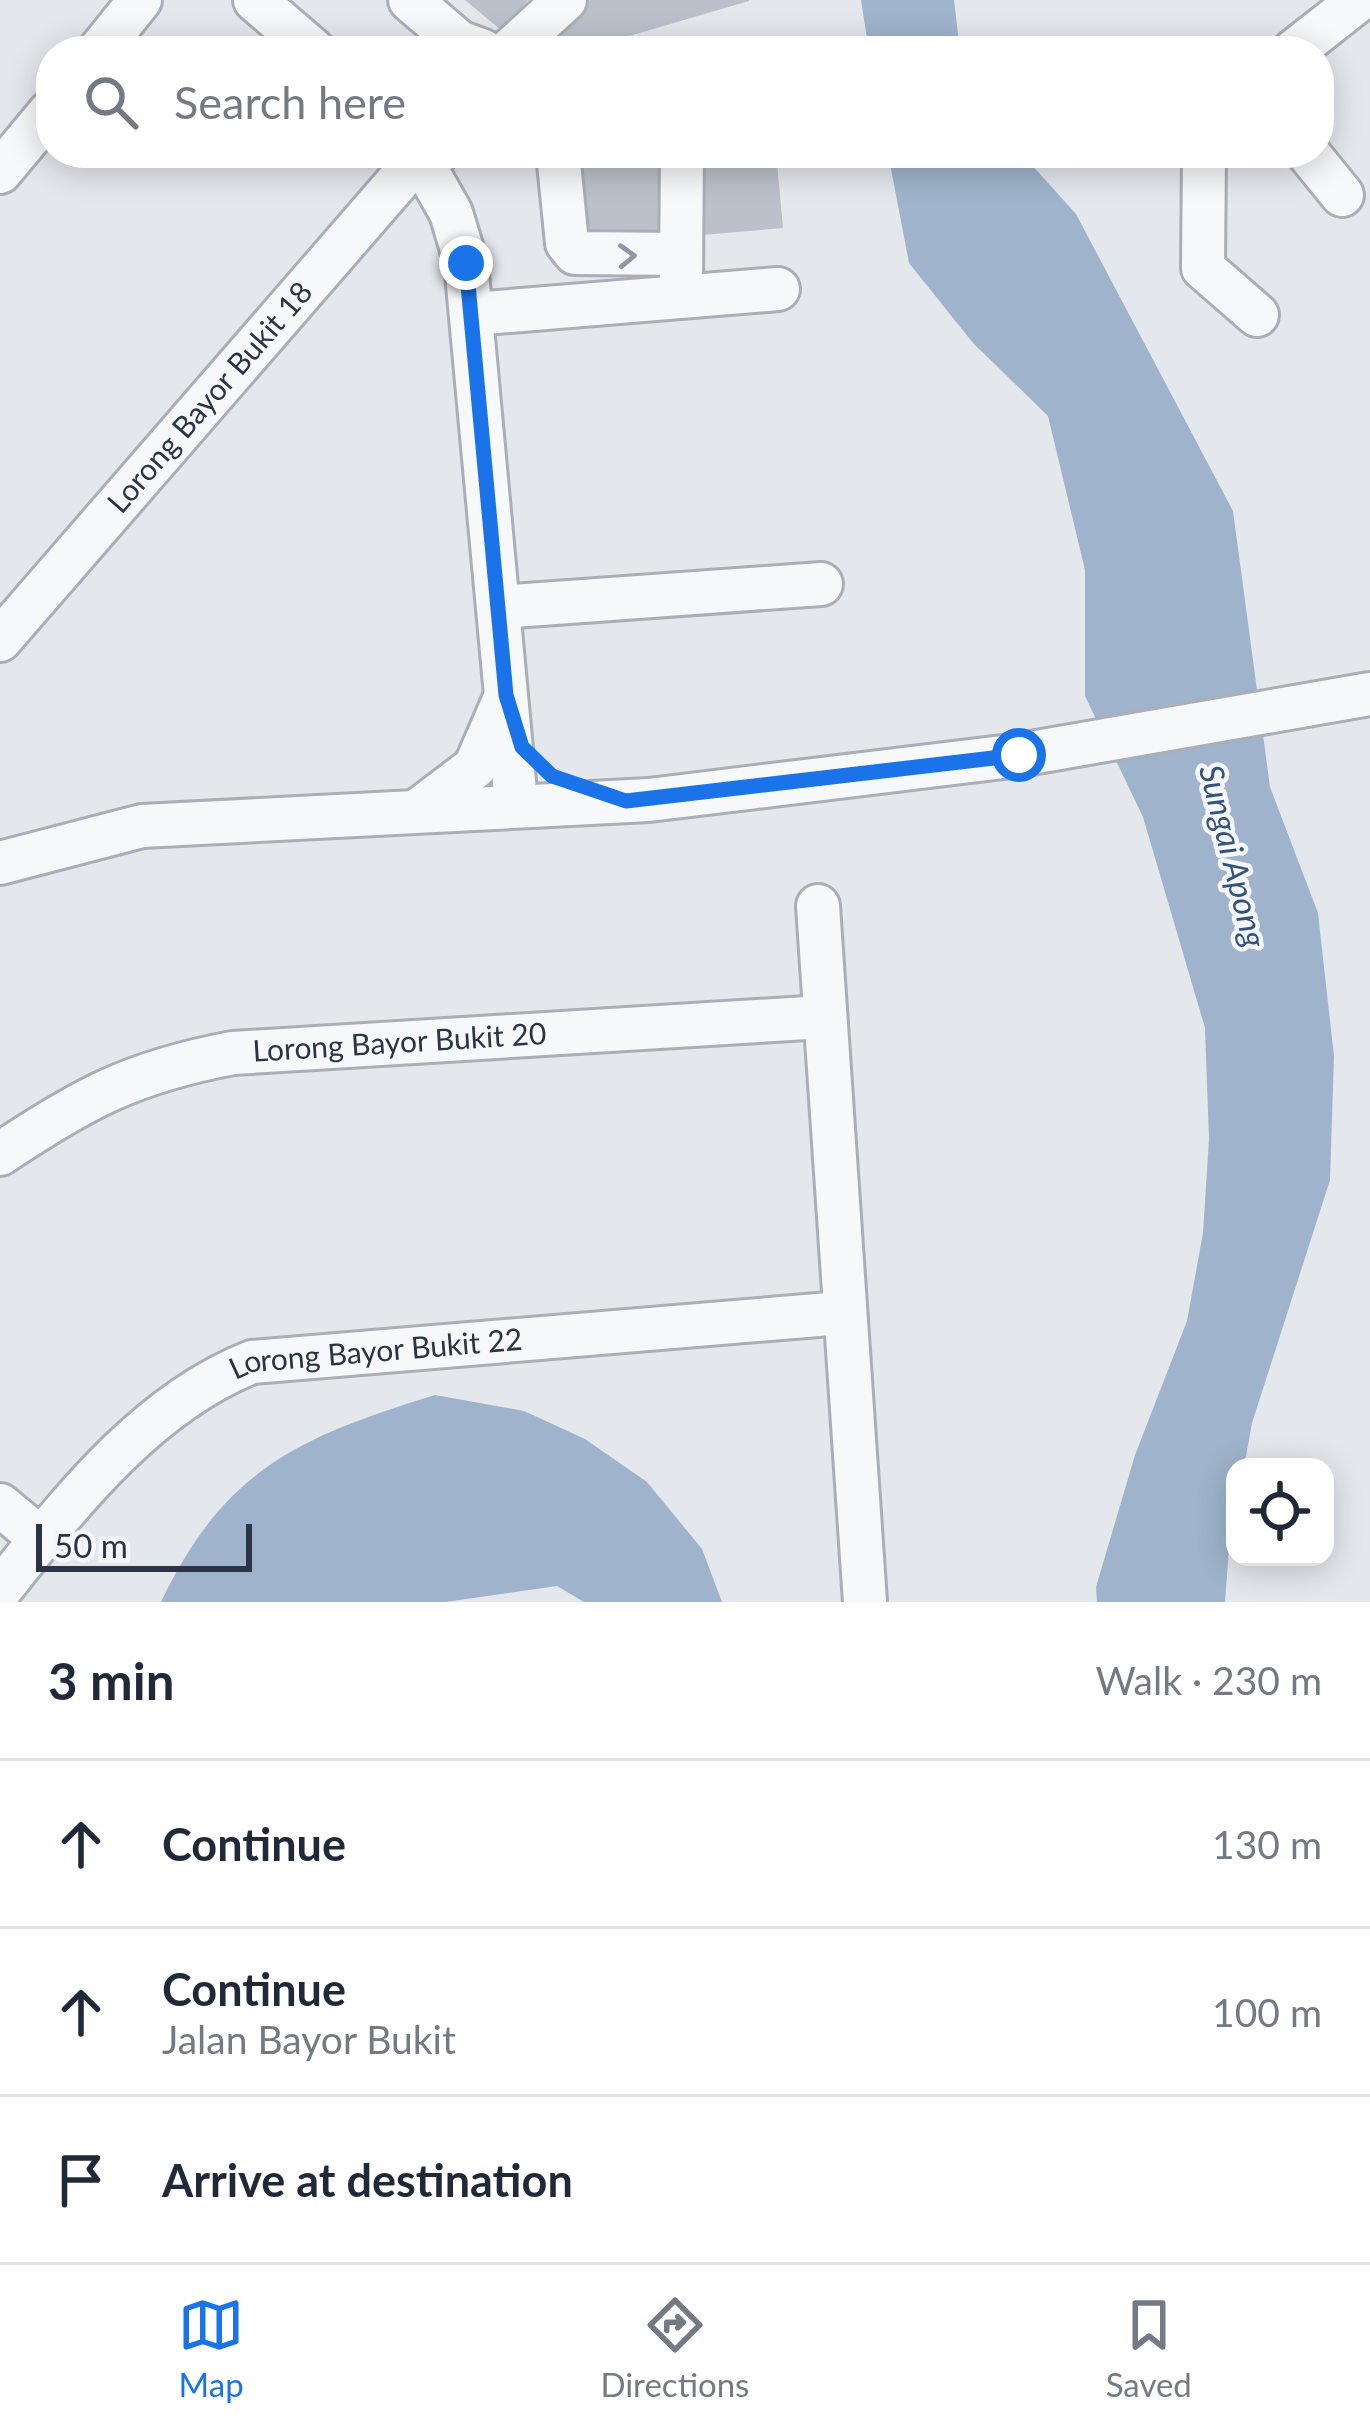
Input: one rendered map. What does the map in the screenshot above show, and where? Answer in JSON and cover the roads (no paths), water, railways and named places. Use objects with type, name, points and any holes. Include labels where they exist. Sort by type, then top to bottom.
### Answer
[{"type":"street","points":[[111,36],[140,0]]},
{"type":"street","points":[[255,0],[297,36]]},
{"type":"street","points":[[410,0],[450,36]]},
{"type":"street","points":[[525,36],[565,0]]},
{"type":"street","points":[[1313,36],[1359,0]]},
{"type":"street","points":[[0,172],[36,129]]},
{"type":"street","name":"Lorong Bayor Bukit 18","points":[[0,640],[412,168]]},
{"type":"street","points":[[430,168],[466,263],[473,314],[516,802]]},
{"type":"street","points":[[560,168],[567,243],[575,253],[778,289]]},
{"type":"street","points":[[681,274],[682,168]]},
{"type":"street","points":[[1203,168],[1199,235],[1203,268],[1257,316]]},
{"type":"street","points":[[1320,168],[1342,195]]},
{"type":"street","points":[[473,314],[681,274]]},
{"type":"street","points":[[499,607],[821,584]]},
{"type":"street","points":[[0,862],[142,826],[403,813],[516,802],[637,800],[1019,755],[1370,694]]},
{"type":"street","points":[[506,695],[522,747],[552,776],[637,800]]},
{"type":"street","points":[[403,813],[475,767],[506,695]]},
{"type":"street","points":[[403,813],[425,835],[591,828],[626,822],[637,800]]},
{"type":"street","points":[[818,907],[865,1602]]},
{"type":"street","name":"Lorong Bayor Bukit 20","points":[[0,1154],[84,1098],[154,1068],[233,1053],[823,1017]]},
{"type":"street","name":"Lorong Bayor Bukit 22","points":[[0,1590],[41,1539],[164,1413],[207,1381],[252,1363],[842,1313]]},
{"type":"street","points":[[0,1505],[41,1539]]},
{"type":"water","points":[[861,0],[954,0],[958,36],[867,36]]},
{"type":"water","name":"Sungai Apong","points":[[891,168],[1035,168],[1076,214],[1233,511],[1270,787],[1318,913],[1334,1056],[1330,1180],[1252,1423],[1246,1458],[1226,1458],[1225,1602],[1097,1602],[1096,1587],[1135,1455],[1187,1321],[1203,1233],[1209,1139],[1205,1028],[1143,817],[1085,696],[1085,570],[1048,416],[973,343],[909,263]]},
{"type":"water","points":[[435,1395],[524,1411],[585,1439],[647,1482],[702,1549],[722,1602],[584,1602],[557,1586],[445,1602],[161,1602],[212,1519],[271,1464],[344,1426]]}]
